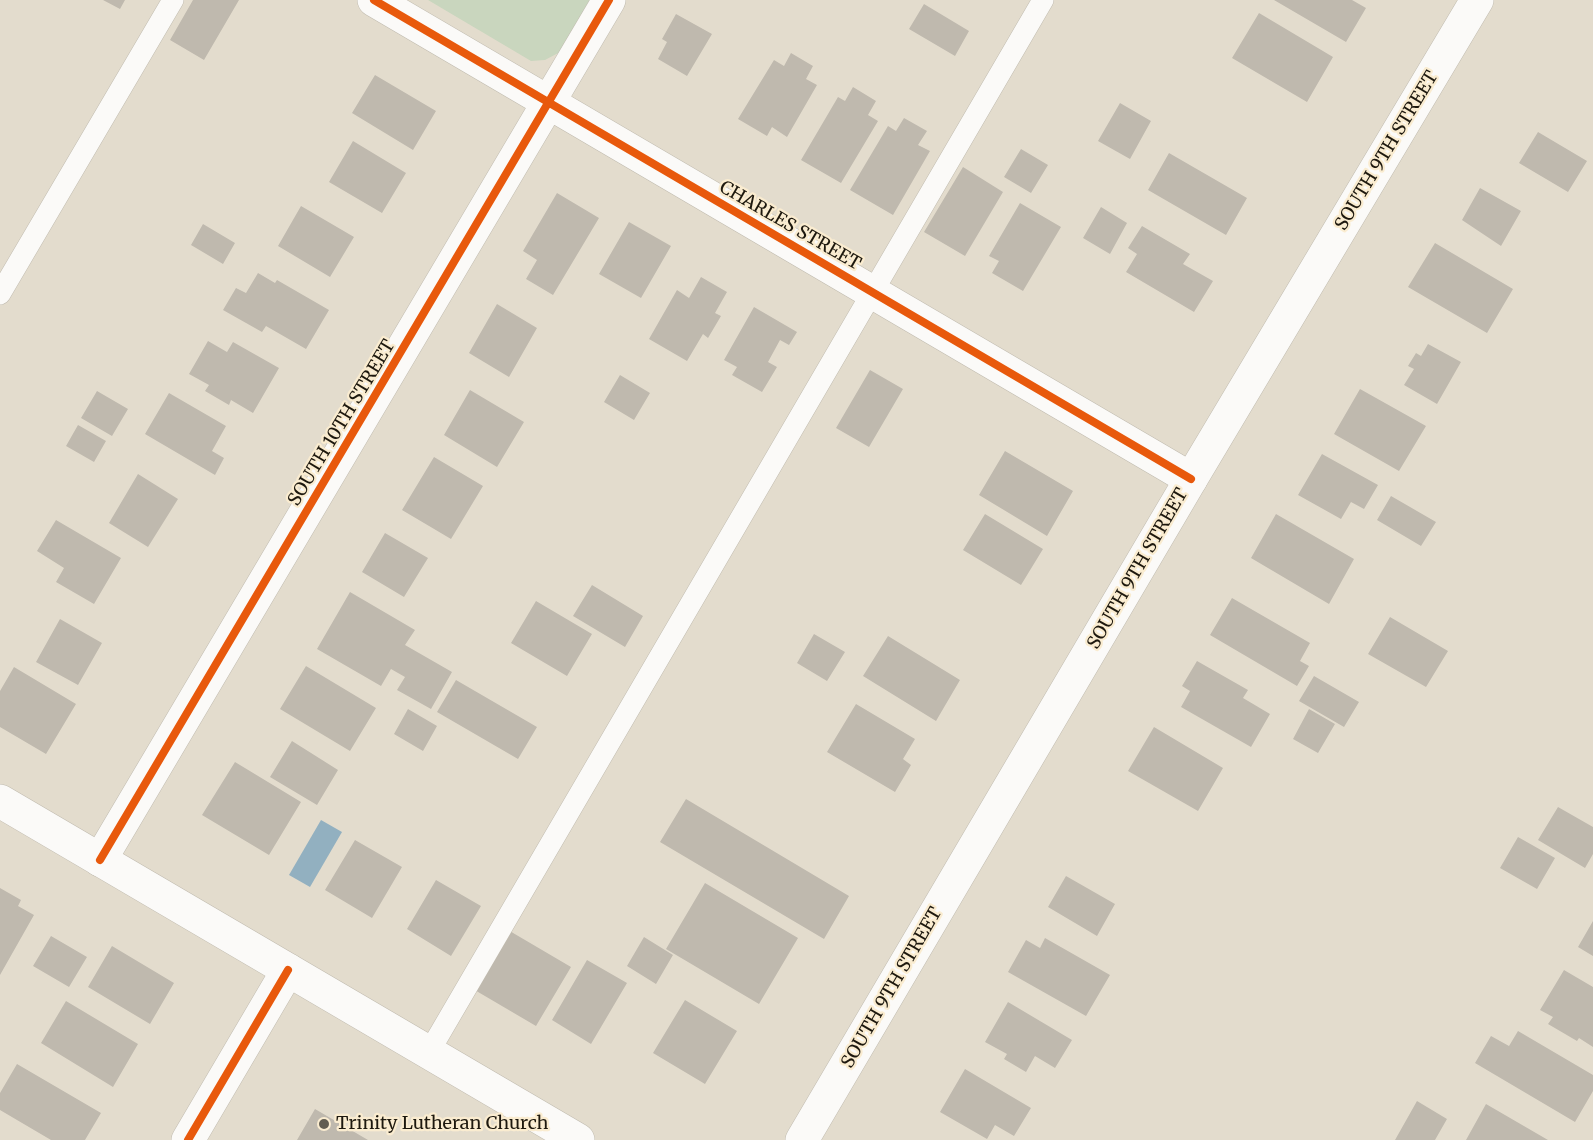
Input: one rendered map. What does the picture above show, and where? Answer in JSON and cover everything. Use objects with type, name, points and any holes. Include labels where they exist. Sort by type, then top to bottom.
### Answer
[{"type":"street","name":"CHARLES STREET","points":[[374,0],[1191,479]]},
{"type":"street","name":"SOUTH 10TH STREET","points":[[100,860],[609,0]]},
{"type":"street","name":"SOUTH 9TH STREET","points":[[802,1140],[1191,479],[1477,0]]},
{"type":"street","points":[[0,801],[578,1140]]},
{"type":"street","points":[[188,1140],[288,970]]},
{"type":"lane","points":[[0,294],[173,0]]},
{"type":"lane","points":[[429,1052],[1043,0]]},
{"type":"green space","points":[[428,0],[590,0],[562,51],[545,60],[531,61]]},
{"type":"water","points":[[321,820],[342,832],[310,887],[289,875]]},
{"type":"building","points":[[103,0],[125,0],[120,9]]},
{"type":"building","points":[[193,0],[239,0],[204,60],[170,40]]},
{"type":"building","points":[[1274,0],[1352,0],[1366,8],[1346,42]]},
{"type":"building","points":[[924,4],[969,31],[955,56],[909,29]]},
{"type":"building","points":[[1259,13],[1333,57],[1307,102],[1232,58]]},
{"type":"building","points":[[676,14],[712,34],[687,76],[658,59],[667,42],[662,39]]},
{"type":"building","points":[[791,53],[813,66],[806,79],[817,85],[787,137],[772,127],[767,136],[738,119],[774,60],[784,66]]},
{"type":"building","points":[[375,75],[436,111],[413,150],[352,113]]},
{"type":"building","points":[[853,87],[876,101],[868,115],[878,121],[841,183],[801,160],[838,97],[845,101]]},
{"type":"building","points":[[1120,103],[1151,121],[1130,159],[1098,141]]},
{"type":"building","points":[[904,118],[927,131],[918,145],[930,151],[893,215],[850,190],[888,126],[896,131]]},
{"type":"building","points":[[1538,132],[1587,161],[1568,192],[1519,163]]},
{"type":"building","points":[[353,141],[406,173],[382,213],[329,182]]},
{"type":"building","points":[[1021,149],[1048,165],[1031,193],[1004,177]]},
{"type":"building","points":[[1169,153],[1247,198],[1226,235],[1148,190]]},
{"type":"building","points":[[963,167],[1003,192],[965,256],[924,232]]},
{"type":"building","points":[[1480,188],[1521,211],[1501,246],[1462,220]]},
{"type":"building","points":[[557,193],[599,218],[553,295],[526,279],[537,260],[523,251]]},
{"type":"building","points":[[1020,203],[1061,227],[1023,291],[992,273],[999,261],[989,256]]},
{"type":"building","points":[[301,206],[354,237],[330,277],[278,246]]},
{"type":"building","points":[[1101,207],[1127,223],[1110,254],[1083,238]]},
{"type":"building","points":[[629,222],[671,246],[641,298],[599,274]]},
{"type":"building","points":[[203,224],[235,243],[223,264],[191,245]]},
{"type":"building","points":[[1142,226],[1190,254],[1183,264],[1213,281],[1194,312],[1126,272],[1137,254],[1128,248]]},
{"type":"building","points":[[1435,243],[1513,289],[1487,333],[1408,287]]},
{"type":"building","points":[[258,273],[275,283],[277,280],[329,310],[306,349],[266,326],[262,332],[223,310],[236,288],[246,293]]},
{"type":"building","points":[[701,277],[727,292],[715,313],[721,316],[708,338],[703,334],[687,361],[649,339],[677,290],[689,298]]},
{"type":"building","points":[[497,304],[537,328],[509,377],[469,353]]},
{"type":"building","points":[[754,307],[797,332],[789,345],[780,340],[768,362],[777,367],[762,392],[732,375],[737,367],[724,360]]},
{"type":"building","points":[[208,341],[227,352],[233,342],[279,368],[253,413],[231,400],[229,405],[205,391],[209,385],[189,374]]},
{"type":"building","points":[[1428,344],[1461,362],[1437,404],[1404,385],[1414,369],[1408,366],[1416,353],[1421,356]]},
{"type":"building","points":[[870,370],[903,389],[869,447],[836,428]]},
{"type":"building","points":[[620,375],[650,393],[634,420],[604,402]]},
{"type":"building","points":[[1360,389],[1426,426],[1399,471],[1334,434]]},
{"type":"building","points":[[470,390],[524,422],[497,467],[444,435]]},
{"type":"building","points":[[97,391],[128,409],[112,436],[81,418]]},
{"type":"building","points":[[169,393],[226,426],[212,451],[224,458],[215,475],[145,434]]},
{"type":"building","points":[[78,425],[106,441],[94,462],[66,446]]},
{"type":"building","points":[[1005,451],[1073,491],[1047,536],[979,495]]},
{"type":"building","points":[[1322,454],[1378,485],[1364,509],[1351,502],[1341,519],[1298,495]]},
{"type":"building","points":[[434,457],[483,486],[451,539],[402,510]]},
{"type":"building","points":[[138,474],[178,499],[148,547],[109,523]]},
{"type":"building","points":[[1391,496],[1436,522],[1421,546],[1377,520]]},
{"type":"building","points":[[985,514],[1043,549],[1021,585],[963,550]]},
{"type":"building","points":[[1276,514],[1354,559],[1329,604],[1251,558]]},
{"type":"building","points":[[56,520],[121,558],[94,604],[56,582],[64,568],[37,551]]},
{"type":"building","points":[[385,533],[428,558],[404,597],[362,572]]},
{"type":"building","points":[[592,585],[643,616],[625,647],[573,616]]},
{"type":"building","points":[[350,592],[415,630],[405,645],[452,672],[431,709],[397,690],[405,677],[391,669],[381,686],[317,649]]},
{"type":"building","points":[[1232,598],[1310,643],[1300,661],[1309,666],[1297,686],[1210,635]]},
{"type":"building","points":[[536,601],[592,634],[567,676],[511,643]]},
{"type":"building","points":[[1390,617],[1448,651],[1426,687],[1368,654]]},
{"type":"building","points":[[60,619],[102,643],[78,685],[36,662]]},
{"type":"building","points":[[814,634],[845,652],[827,681],[797,663]]},
{"type":"building","points":[[888,636],[960,680],[936,721],[863,676]]},
{"type":"building","points":[[1197,661],[1248,690],[1243,698],[1270,714],[1251,747],[1181,707],[1190,691],[1182,686]]},
{"type":"building","points":[[306,666],[376,708],[350,751],[280,709]]},
{"type":"building","points":[[14,667],[76,704],[46,754],[0,727],[0,691]]},
{"type":"building","points":[[1314,676],[1359,702],[1344,727],[1299,701]]},
{"type":"building","points":[[456,680],[537,727],[518,759],[437,712]]},
{"type":"building","points":[[856,704],[915,739],[903,759],[911,765],[895,792],[827,752]]},
{"type":"building","points":[[408,709],[437,726],[423,751],[394,734]]},
{"type":"building","points":[[1309,709],[1335,724],[1318,753],[1293,739]]},
{"type":"building","points":[[1154,727],[1223,768],[1198,811],[1128,771]]},
{"type":"building","points":[[292,741],[338,770],[317,805],[270,777]]},
{"type":"building","points":[[235,762],[301,802],[269,855],[202,815]]},
{"type":"building","points":[[686,799],[849,896],[824,939],[660,842]]},
{"type":"building","points":[[1558,807],[1593,827],[1593,854],[1585,868],[1538,840]]},
{"type":"building","points":[[1518,837],[1555,858],[1537,889],[1500,868]]},
{"type":"building","points":[[355,840],[402,867],[372,918],[325,890]]},
{"type":"building","points":[[1066,876],[1115,904],[1097,936],[1048,907]]},
{"type":"building","points":[[436,880],[481,906],[451,956],[407,929]]},
{"type":"building","points":[[705,883],[798,938],[759,1004],[666,949]]},
{"type":"building","points":[[0,888],[21,900],[18,906],[34,915],[0,975]]},
{"type":"building","points":[[1593,921],[1593,956],[1578,947]]},
{"type":"building","points":[[508,930],[571,967],[536,1026],[473,989]]},
{"type":"building","points":[[51,936],[87,957],[69,987],[33,966]]},
{"type":"building","points":[[644,937],[673,955],[656,984],[627,966]]},
{"type":"building","points":[[1045,938],[1110,975],[1086,1016],[1008,972],[1026,940],[1040,948]]},
{"type":"building","points":[[112,946],[174,983],[150,1024],[88,987]]},
{"type":"building","points":[[587,960],[627,983],[591,1044],[552,1020]]},
{"type":"building","points":[[1564,970],[1593,987],[1593,1047],[1579,1038],[1577,1041],[1548,1024],[1553,1017],[1540,1010]]},
{"type":"building","points":[[685,1000],[737,1031],[705,1084],[653,1053]]},
{"type":"building","points":[[66,1001],[138,1044],[113,1087],[41,1043]]},
{"type":"building","points":[[1008,1002],[1072,1040],[1055,1068],[1035,1056],[1026,1072],[1004,1059],[1007,1054],[985,1042]]},
{"type":"building","points":[[1518,1031],[1593,1075],[1593,1091],[1575,1122],[1475,1063],[1491,1036],[1509,1046]]},
{"type":"building","points":[[17,1064],[101,1113],[85,1140],[51,1140],[0,1110],[0,1093]]},
{"type":"building","points":[[965,1069],[1031,1108],[1014,1136],[995,1125],[987,1139],[940,1112]]},
{"type":"building","points":[[1417,1101],[1447,1119],[1435,1140],[1395,1140]]},
{"type":"building","points":[[1486,1104],[1548,1140],[1466,1140]]},
{"type":"building","name":"Trinity Lutheran Church","points":[[315,1109],[368,1140],[297,1140]]},
{"type":"cycle path","points":[[374,0],[1191,479]]},
{"type":"cycle path","points":[[100,860],[609,0]]},
{"type":"cycle path","points":[[188,1140],[288,970]]},
{"type":"place","name":"Trinity Lutheran Church","points":[[324,1124]]}]
